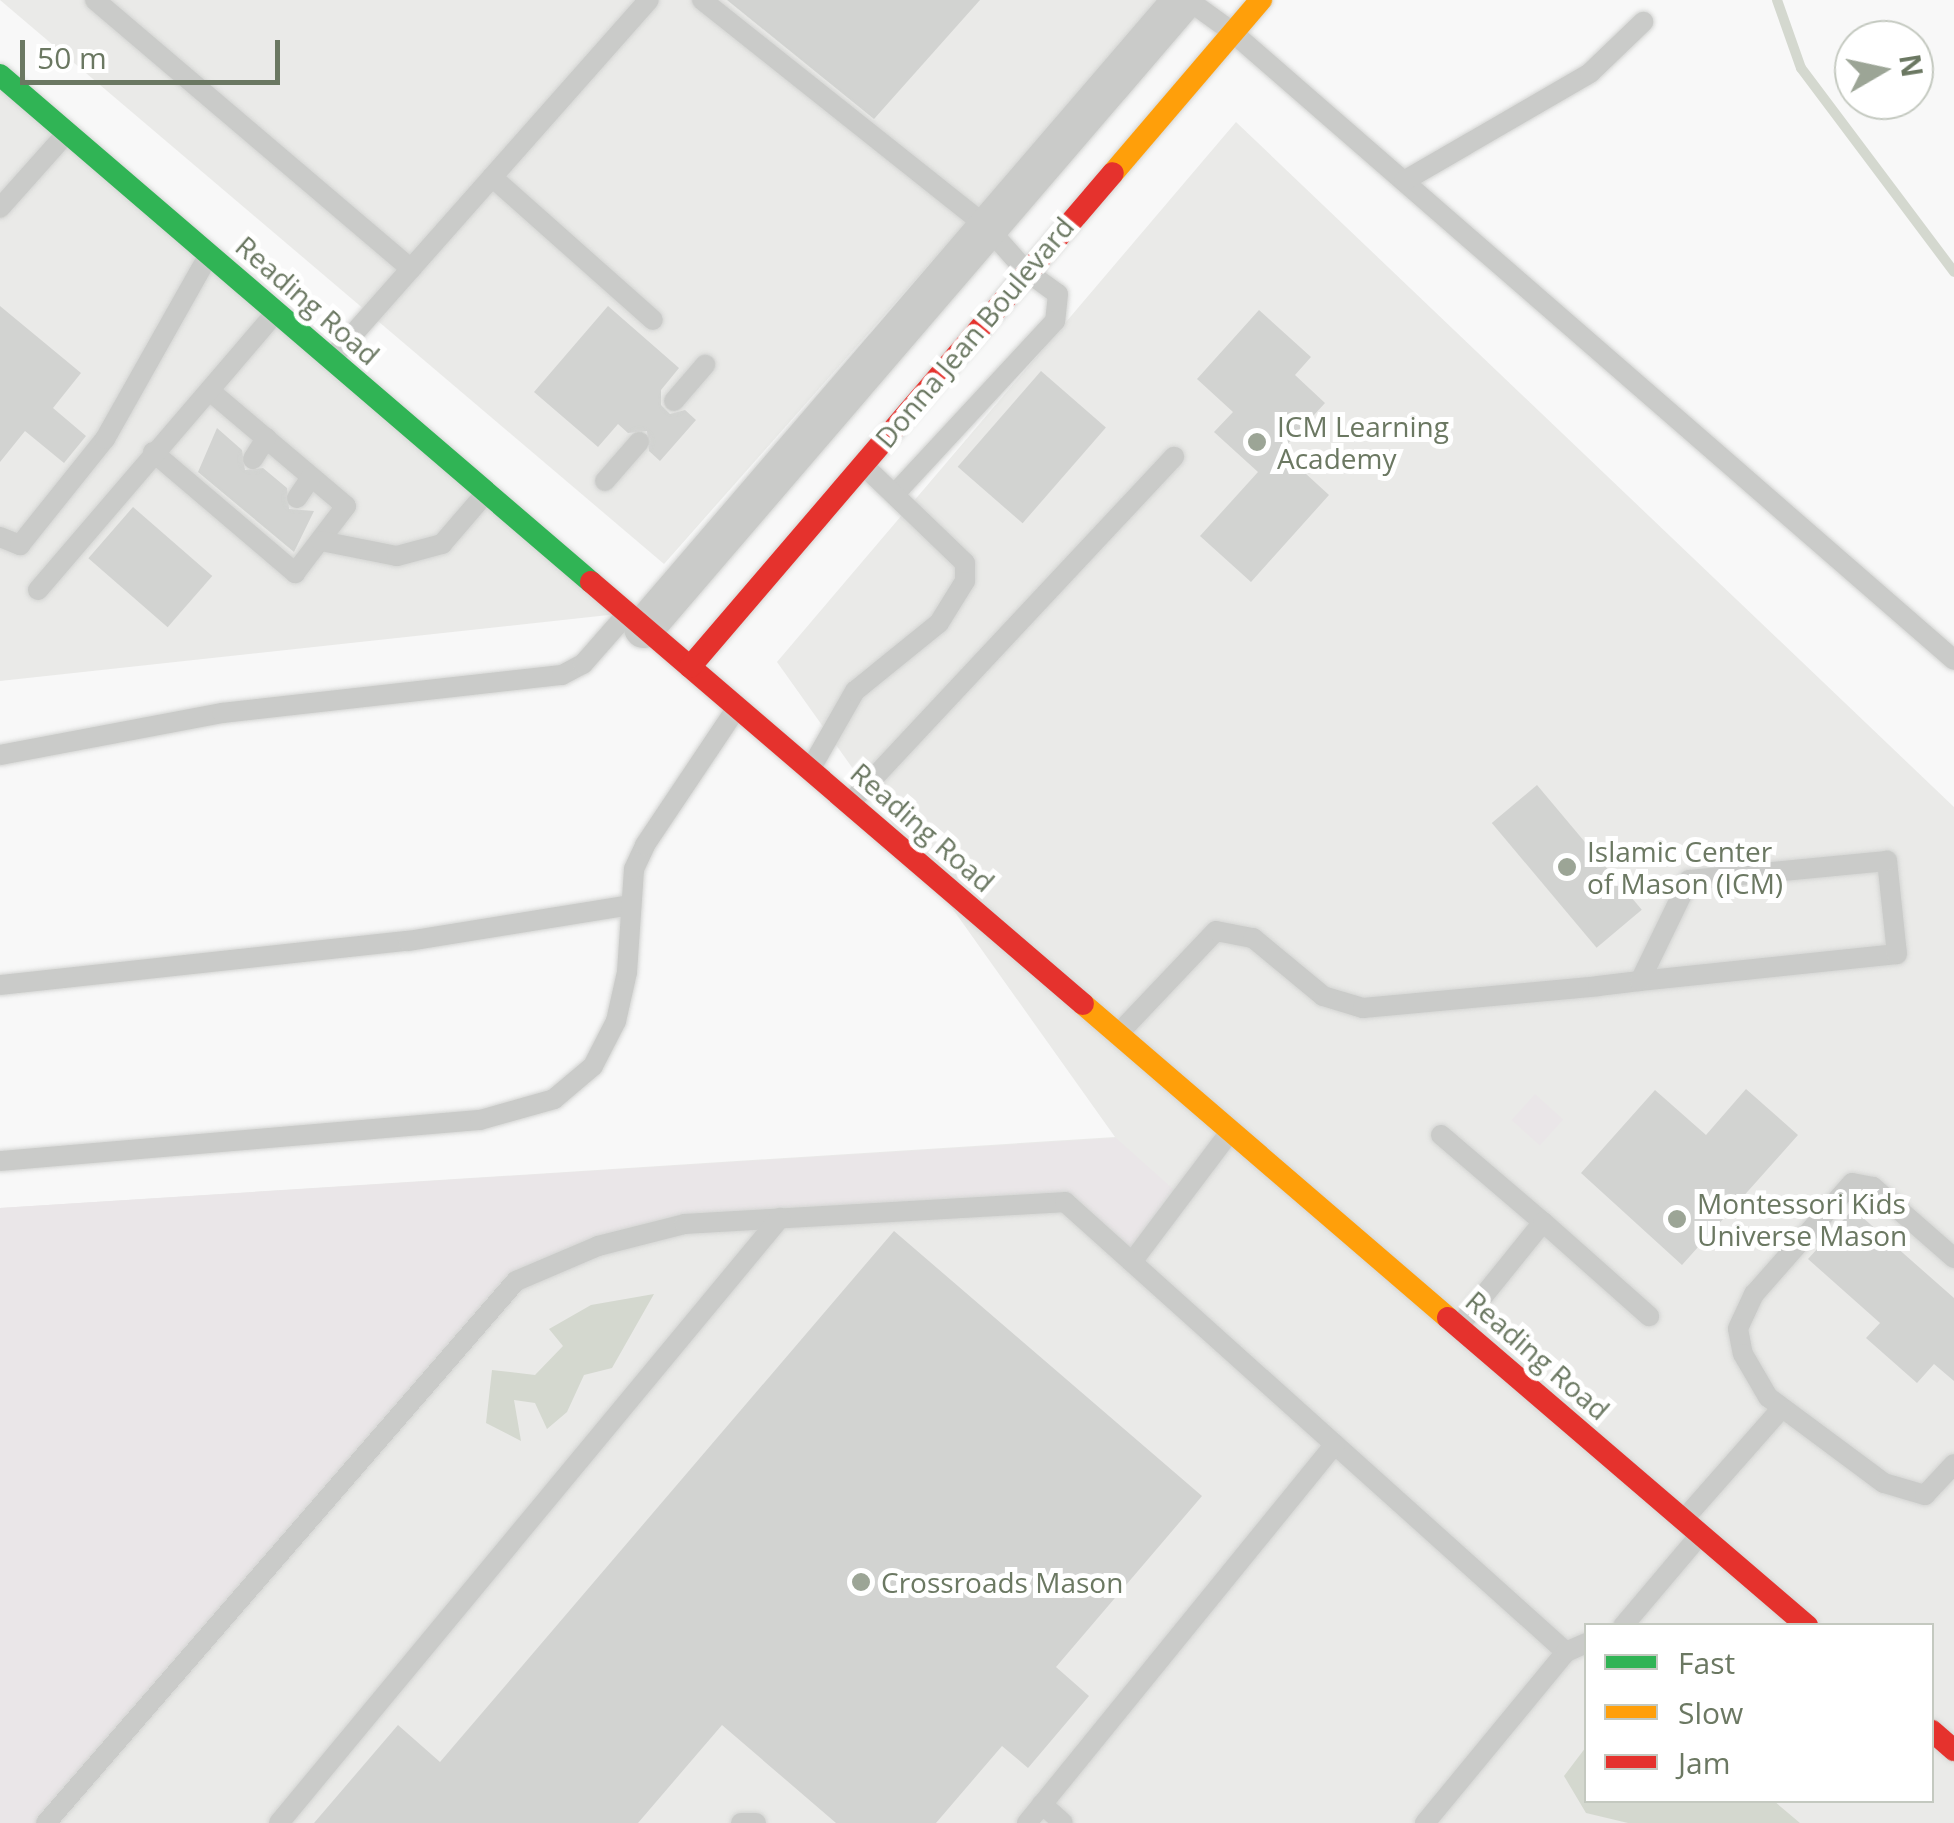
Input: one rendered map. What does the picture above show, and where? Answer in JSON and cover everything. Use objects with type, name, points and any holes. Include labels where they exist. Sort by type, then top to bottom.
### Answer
[{"type":"main road","name":"Donna Jean Boulevard","points":[[690,667],[1260,0]]},
{"type":"main road","name":"Reading Road","points":[[0,75],[1804,1623]]},
{"type":"main road","points":[[1934,1733],[1954,1750]]},
{"type":"street","name":"Donna Jean Boulevard","points":[[636,620],[1185,0]]},
{"type":"lane","points":[[95,0],[411,268]]},
{"type":"lane","points":[[331,359],[648,0]]},
{"type":"lane","points":[[702,0],[986,226],[1026,271],[1058,294],[1055,321],[895,494]]},
{"type":"lane","points":[[1185,0],[1231,30],[1954,660]]},
{"type":"lane","points":[[1404,181],[1590,73],[1644,22]]},
{"type":"lane","points":[[0,208],[67,133]]},
{"type":"lane","points":[[492,177],[653,320]]},
{"type":"lane","points":[[0,537],[12,548],[20,545],[104,439],[209,254]]},
{"type":"lane","points":[[38,590],[276,312]]},
{"type":"lane","points":[[674,401],[706,364]]},
{"type":"lane","points":[[153,452],[269,542],[295,574],[346,506],[211,392]]},
{"type":"lane","points":[[253,459],[266,438]]},
{"type":"lane","points":[[605,481],[639,442]]},
{"type":"lane","points":[[850,804],[1174,457]]},
{"type":"lane","points":[[810,769],[855,691],[939,622],[965,581],[966,563],[862,464]]},
{"type":"lane","points":[[298,498],[311,477]]},
{"type":"lane","points":[[321,541],[397,556],[442,544],[486,493]]},
{"type":"lane","points":[[0,755],[222,712],[552,677],[583,664],[636,620]]},
{"type":"lane","points":[[0,1161],[480,1120],[530,1109],[575,1085],[606,1044],[627,972],[631,905],[645,845],[738,708]]},
{"type":"lane","points":[[1118,1034],[1216,932],[1253,938],[1324,996],[1363,1008],[1640,982],[1898,954],[1887,861],[1688,880],[1640,982]]},
{"type":"lane","points":[[0,986],[408,940],[631,905]]},
{"type":"lane","points":[[1132,1262],[1231,1130]]},
{"type":"lane","points":[[1441,1135],[1649,1316]]},
{"type":"lane","points":[[1954,1258],[1873,1186],[1852,1183],[1754,1294],[1738,1329],[1753,1376],[1781,1410],[1904,1494],[1925,1495],[1954,1464]]},
{"type":"lane","points":[[46,1823],[516,1281],[598,1246],[685,1224],[1065,1202],[1566,1652]]},
{"type":"lane","points":[[279,1823],[780,1218]]},
{"type":"lane","points":[[1459,1326],[1544,1222]]},
{"type":"lane","points":[[1625,1623],[1781,1410]]},
{"type":"lane","points":[[1027,1823],[1335,1444]]},
{"type":"lane","points":[[1424,1823],[1566,1652],[1584,1644]]},
{"type":"lane","points":[[1042,1804],[1063,1823]]},
{"type":"lane","points":[[742,1823],[756,1823]]},
{"type":"shaded area","points":[[0,0],[1163,0],[664,564]]},
{"type":"shaded area","points":[[0,75],[627,613],[0,681]]},
{"type":"shaded area","points":[[1236,122],[1954,807],[1954,1823],[0,1823],[0,1208],[1115,1137],[777,662]]},
{"type":"shaded area","points":[[1535,1094],[1563,1119],[1540,1145],[1512,1120]]},
{"type":"shaded area","points":[[1116,1138],[1181,1196],[1132,1262],[1065,1202],[685,1224],[516,1281],[46,1823],[0,1823],[0,1208]]},
{"type":"shaded area","points":[[654,1294],[612,1368],[584,1375],[567,1412],[547,1429],[535,1403],[514,1400],[521,1441],[486,1423],[492,1370],[535,1375],[563,1346],[549,1329],[591,1305]]},
{"type":"shaded area","points":[[1584,1750],[1584,1803],[1776,1803],[1800,1823],[1628,1823],[1586,1813],[1564,1776]]},
{"type":"building","points":[[727,0],[980,0],[874,119]]},
{"type":"building","points":[[0,306],[81,373],[53,408],[86,436],[64,463],[25,431],[0,462]]},
{"type":"building","points":[[608,306],[679,368],[661,390],[661,405],[670,414],[685,410],[696,420],[660,461],[649,451],[647,431],[628,433],[618,424],[598,447],[534,392]]},
{"type":"building","name":"ICM Learning Academy","points":[[1259,310],[1311,357],[1295,375],[1325,403],[1281,451],[1329,495],[1251,582],[1200,536],[1258,472],[1214,432],[1233,412],[1197,379]]},
{"type":"building","points":[[1041,371],[1106,427],[1023,523],[958,467]]},
{"type":"building","points":[[217,428],[242,450],[245,470],[263,468],[287,488],[289,509],[314,511],[294,552],[198,472]]},
{"type":"building","points":[[133,507],[212,576],[168,627],[88,558]]},
{"type":"building","name":"Islamic Center of Mason (ICM)","points":[[1537,785],[1642,910],[1597,948],[1492,823]]},
{"type":"building","name":"Montessori Kids Universe Mason","points":[[1746,1089],[1798,1135],[1682,1265],[1581,1173],[1655,1090],[1706,1135]]},
{"type":"building","points":[[1853,1209],[1954,1298],[1954,1381],[1934,1364],[1917,1383],[1866,1338],[1880,1323],[1808,1259]]},
{"type":"building","name":"Crossroads Mason","points":[[894,1231],[1202,1496],[1056,1667],[1089,1696],[1028,1768],[1002,1746],[936,1823],[836,1823],[722,1725],[638,1823],[314,1823],[398,1725],[440,1762]]},
{"type":"waterway","points":[[1777,0],[1801,68],[1954,272]]},
{"type":"traffic: fast","points":[[0,75],[591,582]]},
{"type":"traffic: slow","points":[[1113,173],[1261,0]]},
{"type":"traffic: slow","points":[[1083,1004],[1448,1318]]},
{"type":"traffic: jam","points":[[690,667],[1113,173]]},
{"type":"traffic: jam","points":[[591,582],[1083,1004]]},
{"type":"traffic: jam","points":[[1448,1318],[1804,1623]]},
{"type":"traffic: jam","points":[[1934,1733],[1954,1750]]},
{"type":"place","name":"ICM Learning Academy","points":[[1257,442]]},
{"type":"place","name":"Islamic Center of Mason (ICM)","points":[[1567,867]]},
{"type":"place","name":"Montessori Kids Universe Mason","points":[[1677,1219]]},
{"type":"place","name":"Crossroads Mason","points":[[861,1582]]}]
